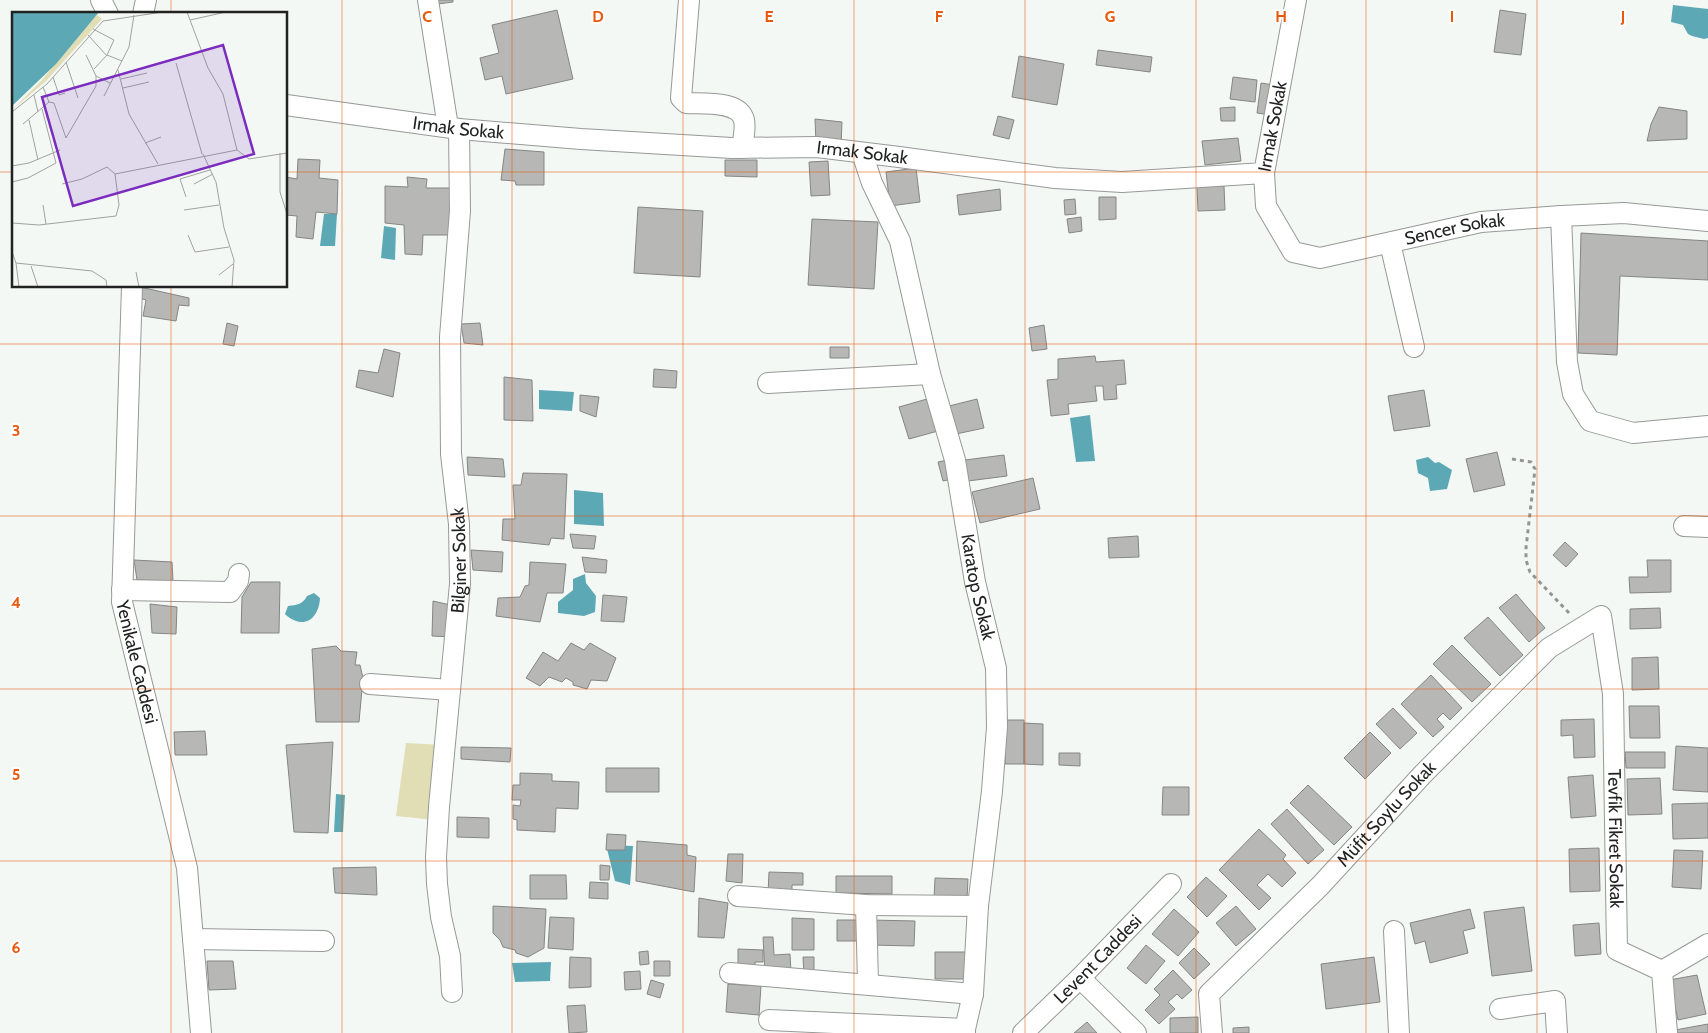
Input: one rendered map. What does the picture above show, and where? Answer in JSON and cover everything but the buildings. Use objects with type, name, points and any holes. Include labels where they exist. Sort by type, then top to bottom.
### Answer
[{"type":"street","points":[[100,0],[107,12]]},
{"type":"street","name":"Bilginer Sokak","points":[[428,0],[454,128],[460,211],[450,337],[452,454],[459,524],[460,584],[436,857],[436,884],[450,956],[452,992]]},
{"type":"street","points":[[689,0],[682,98],[686,103],[732,106],[741,114],[744,121],[742,148]]},
{"type":"street","name":"Irmak Sokak","points":[[288,105],[454,128],[581,140],[742,148],[818,147],[899,156],[1055,178],[1122,182],[1264,173],[1296,0]]},
{"type":"street","name":"Karatop Sokak","points":[[862,153],[872,183],[900,241],[930,374],[955,460],[975,582],[996,668],[996,727],[993,782],[978,906],[973,994],[965,1031]]},
{"type":"street","name":"Sencer Sokak","points":[[1264,173],[1266,206],[1293,252],[1320,258],[1481,222],[1624,213],[1708,221]]},
{"type":"street","points":[[1561,216],[1567,362],[1573,394],[1590,421],[1632,433],[1708,426]]},
{"type":"street","points":[[1390,243],[1414,347]]},
{"type":"street","name":"Yenikale Caddesi","points":[[132,288],[122,602],[187,868],[201,1033]]},
{"type":"street","points":[[768,383],[930,374]]},
{"type":"street","points":[[1684,526],[1708,527]]},
{"type":"street","points":[[122,590],[230,592],[238,581],[239,574]]},
{"type":"street","name":"Müfit Soylu Sokak","points":[[1212,1033],[1209,994],[1320,886],[1423,774],[1549,648],[1601,616]]},
{"type":"street","name":"Tevfik Fikret Sokak","points":[[1601,616],[1613,694],[1617,950],[1662,971]]},
{"type":"street","points":[[370,684],[450,690]]},
{"type":"street","name":"Levent Caddesi","points":[[1023,1033],[1080,978],[1171,884]]},
{"type":"street","points":[[738,896],[866,905],[978,906]]},
{"type":"street","points":[[866,905],[868,983]]},
{"type":"street","points":[[1394,931],[1399,1033]]},
{"type":"street","points":[[193,939],[324,941]]},
{"type":"street","points":[[1667,1033],[1662,971],[1708,944]]},
{"type":"street","points":[[730,973],[868,983],[973,994]]},
{"type":"street","points":[[1080,978],[1136,1033]]},
{"type":"street","points":[[1500,1009],[1555,1001],[1557,1033]]},
{"type":"street","points":[[770,1020],[965,1031]]},
{"type":"path","points":[[1512,459],[1531,462],[1535,469],[1526,548],[1526,560],[1530,572],[1582,627]]},
{"type":"shaded area","points":[[406,743],[443,745],[434,820],[396,816]]},
{"type":"water","points":[[1673,5],[1708,9],[1708,38],[1692,36],[1688,34],[1683,25],[1671,22]]},
{"type":"water","points":[[324,214],[337,214],[335,246],[320,246]]},
{"type":"water","points":[[384,226],[396,228],[395,260],[381,258]]},
{"type":"water","points":[[539,390],[574,392],[572,411],[539,409]]},
{"type":"water","points":[[1090,415],[1095,461],[1076,462],[1070,418]]},
{"type":"water","points":[[1428,457],[1435,463],[1439,462],[1452,470],[1447,489],[1430,491],[1428,478],[1418,473],[1416,460]]},
{"type":"water","points":[[574,490],[603,493],[604,526],[574,524]]},
{"type":"water","points":[[585,574],[586,583],[596,596],[595,612],[584,616],[558,613],[558,602],[573,590],[573,579]]},
{"type":"water","points":[[314,593],[320,598],[319,605],[310,620],[300,622],[285,614],[288,606],[299,604],[307,596]]},
{"type":"water","points":[[336,794],[345,795],[343,832],[334,832]]},
{"type":"water","points":[[606,845],[633,846],[630,885],[615,881]]},
{"type":"water","points":[[551,962],[550,981],[515,982],[512,963]]}]
